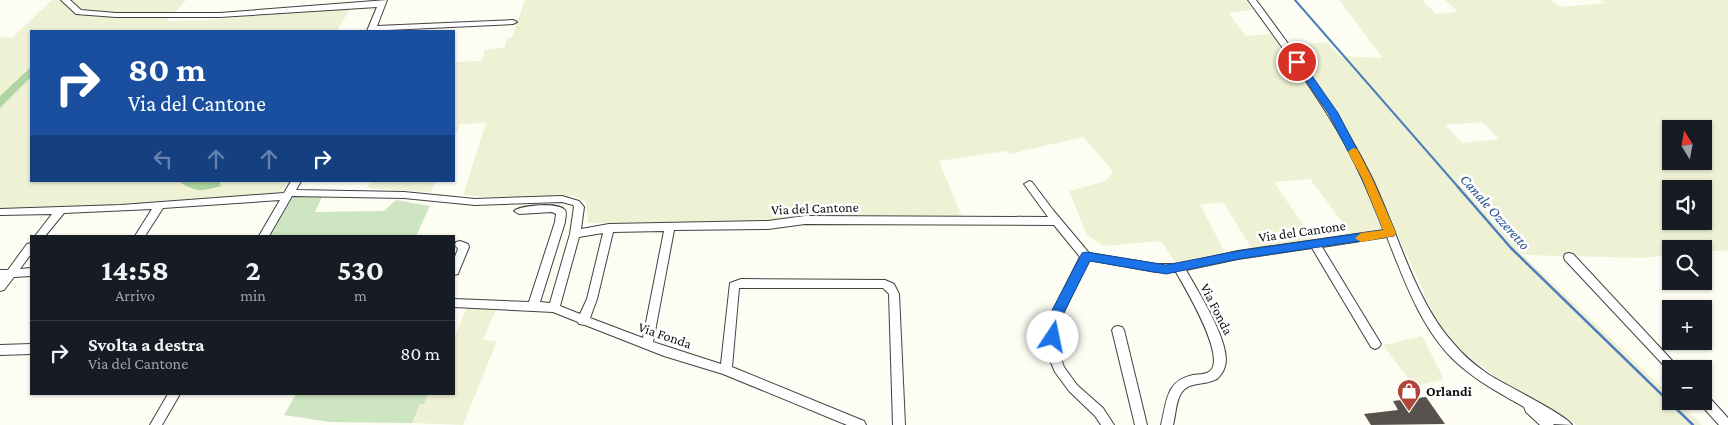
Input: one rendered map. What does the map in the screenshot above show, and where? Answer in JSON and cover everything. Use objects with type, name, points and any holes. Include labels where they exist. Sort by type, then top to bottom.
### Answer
[{"type":"street","points":[[66,0],[79,12],[124,15],[220,15],[382,2],[371,30],[513,22]]},
{"type":"street","points":[[1252,0],[1333,113],[1367,178],[1420,301],[1439,333],[1459,358],[1531,409],[1548,425]]},
{"type":"street","points":[[265,235],[295,182]]},
{"type":"street","points":[[1029,184],[1086,256],[1053,322],[1053,353],[1059,369],[1073,388],[1099,412],[1108,425]]},
{"type":"street","points":[[0,212],[160,206],[288,194],[404,194],[475,202],[562,199],[580,206],[575,234],[554,308]]},
{"type":"street","points":[[141,235],[160,206]]},
{"type":"street","points":[[519,211],[554,208],[562,212],[533,306]]},
{"type":"street","points":[[41,235],[60,211]]},
{"type":"street","name":"Via del Cantone","points":[[575,234],[609,228],[768,225],[805,220],[1057,221]]},
{"type":"street","points":[[647,345],[670,226]]},
{"type":"street","points":[[583,321],[592,299],[609,228]]},
{"type":"street","name":"Via del Cantone","points":[[1086,256],[1156,268],[1179,268],[1238,255],[1390,233]]},
{"type":"street","points":[[1315,244],[1375,344]]},
{"type":"street","points":[[455,269],[464,247],[460,245]]},
{"type":"street","points":[[0,287],[6,273],[30,248]]},
{"type":"street","points":[[1569,257],[1666,360]]},
{"type":"street","name":"Via Fonda","points":[[1167,425],[1174,392],[1179,385],[1215,375],[1220,370],[1221,361],[1220,348],[1212,330],[1179,268]]},
{"type":"street","points":[[6,273],[30,272]]},
{"type":"street","points":[[726,370],[734,286],[741,283],[885,284],[890,287],[894,294],[899,425]]},
{"type":"street","name":"Via Fonda","points":[[455,303],[554,308],[647,345],[726,370],[860,425]]},
{"type":"street","points":[[1118,330],[1142,425]]},
{"type":"street","points":[[0,350],[30,349]]},
{"type":"street","points":[[1505,390],[1566,425]]},
{"type":"street","points":[[156,425],[173,395]]},
{"type":"street","points":[[1712,409],[1727,425]]},
{"type":"green space","points":[[52,0],[186,0],[167,21],[211,20],[351,7],[338,30],[30,30],[30,68],[0,96],[0,38],[13,37]]},
{"type":"green space","points":[[525,0],[1246,0],[1253,10],[1228,13],[1246,36],[1271,34],[1327,112],[1349,152],[1384,228],[1352,235],[1310,179],[1274,182],[1313,240],[1252,249],[1223,202],[1200,205],[1226,254],[1176,263],[1161,241],[1104,246],[1087,235],[1069,191],[1108,179],[1113,171],[1083,137],[1010,154],[1006,151],[939,161],[962,217],[770,222],[588,223],[586,202],[574,196],[484,197],[463,195],[486,123],[460,124],[455,136],[455,62],[482,61],[485,50],[505,47],[507,38],[512,37]]},
{"type":"green space","points":[[1339,0],[1422,0],[1436,14],[1458,12],[1445,0],[1550,0],[1560,7],[1605,3],[1601,0],[1728,0],[1728,250],[1712,251],[1712,240],[1662,240],[1662,256],[1644,258],[1523,255],[1662,387],[1662,410],[1686,410],[1702,425],[1577,425],[1509,386],[1458,349],[1435,317],[1381,198],[1329,99],[1291,46],[1327,42],[1340,56],[1383,58]],"holes":[[[1482,122],[1499,139],[1462,143],[1445,125]]]},
{"type":"green space","points":[[30,68],[30,78],[0,108],[0,96]]},
{"type":"green space","points":[[30,78],[30,182],[183,182],[193,190],[221,185],[220,182],[287,182],[280,195],[72,208],[0,210],[0,108]]},
{"type":"green space","points":[[219,182],[221,186],[196,190],[181,183]]},
{"type":"green space","points":[[371,182],[436,182],[431,192],[368,188]]},
{"type":"green space","points":[[293,197],[322,197],[315,212],[384,211],[396,200],[430,206],[416,235],[271,235]]},
{"type":"green space","points":[[467,308],[496,309],[483,340],[497,341],[463,425],[412,423],[420,404],[424,404],[428,395],[455,395],[455,336]]},
{"type":"green space","points":[[1422,336],[1443,377],[1440,381],[1414,386],[1383,345]]},
{"type":"green space","points":[[295,395],[428,395],[424,404],[420,404],[412,423],[330,422],[284,415]]},
{"type":"building","name":"Orlandi","points":[[1426,397],[1445,424],[1371,425],[1364,414],[1398,410],[1393,401]]},
{"type":"waterway","name":"Canale Ozzeretto","points":[[1295,0],[1459,188]]},
{"type":"waterway","name":"Canale Ozzeretto","points":[[1458,187],[1511,248],[1693,425]]},
{"type":"slow traffic","points":[[1353,152],[1367,178],[1390,233],[1361,238]]},
{"type":"place","name":"Orlandi","points":[[1409,412]]},
{"type":"route","points":[[1053,337],[1053,322],[1086,256],[1107,261],[1166,269],[1238,255],[1390,233],[1367,178],[1333,113],[1297,62]]}]
